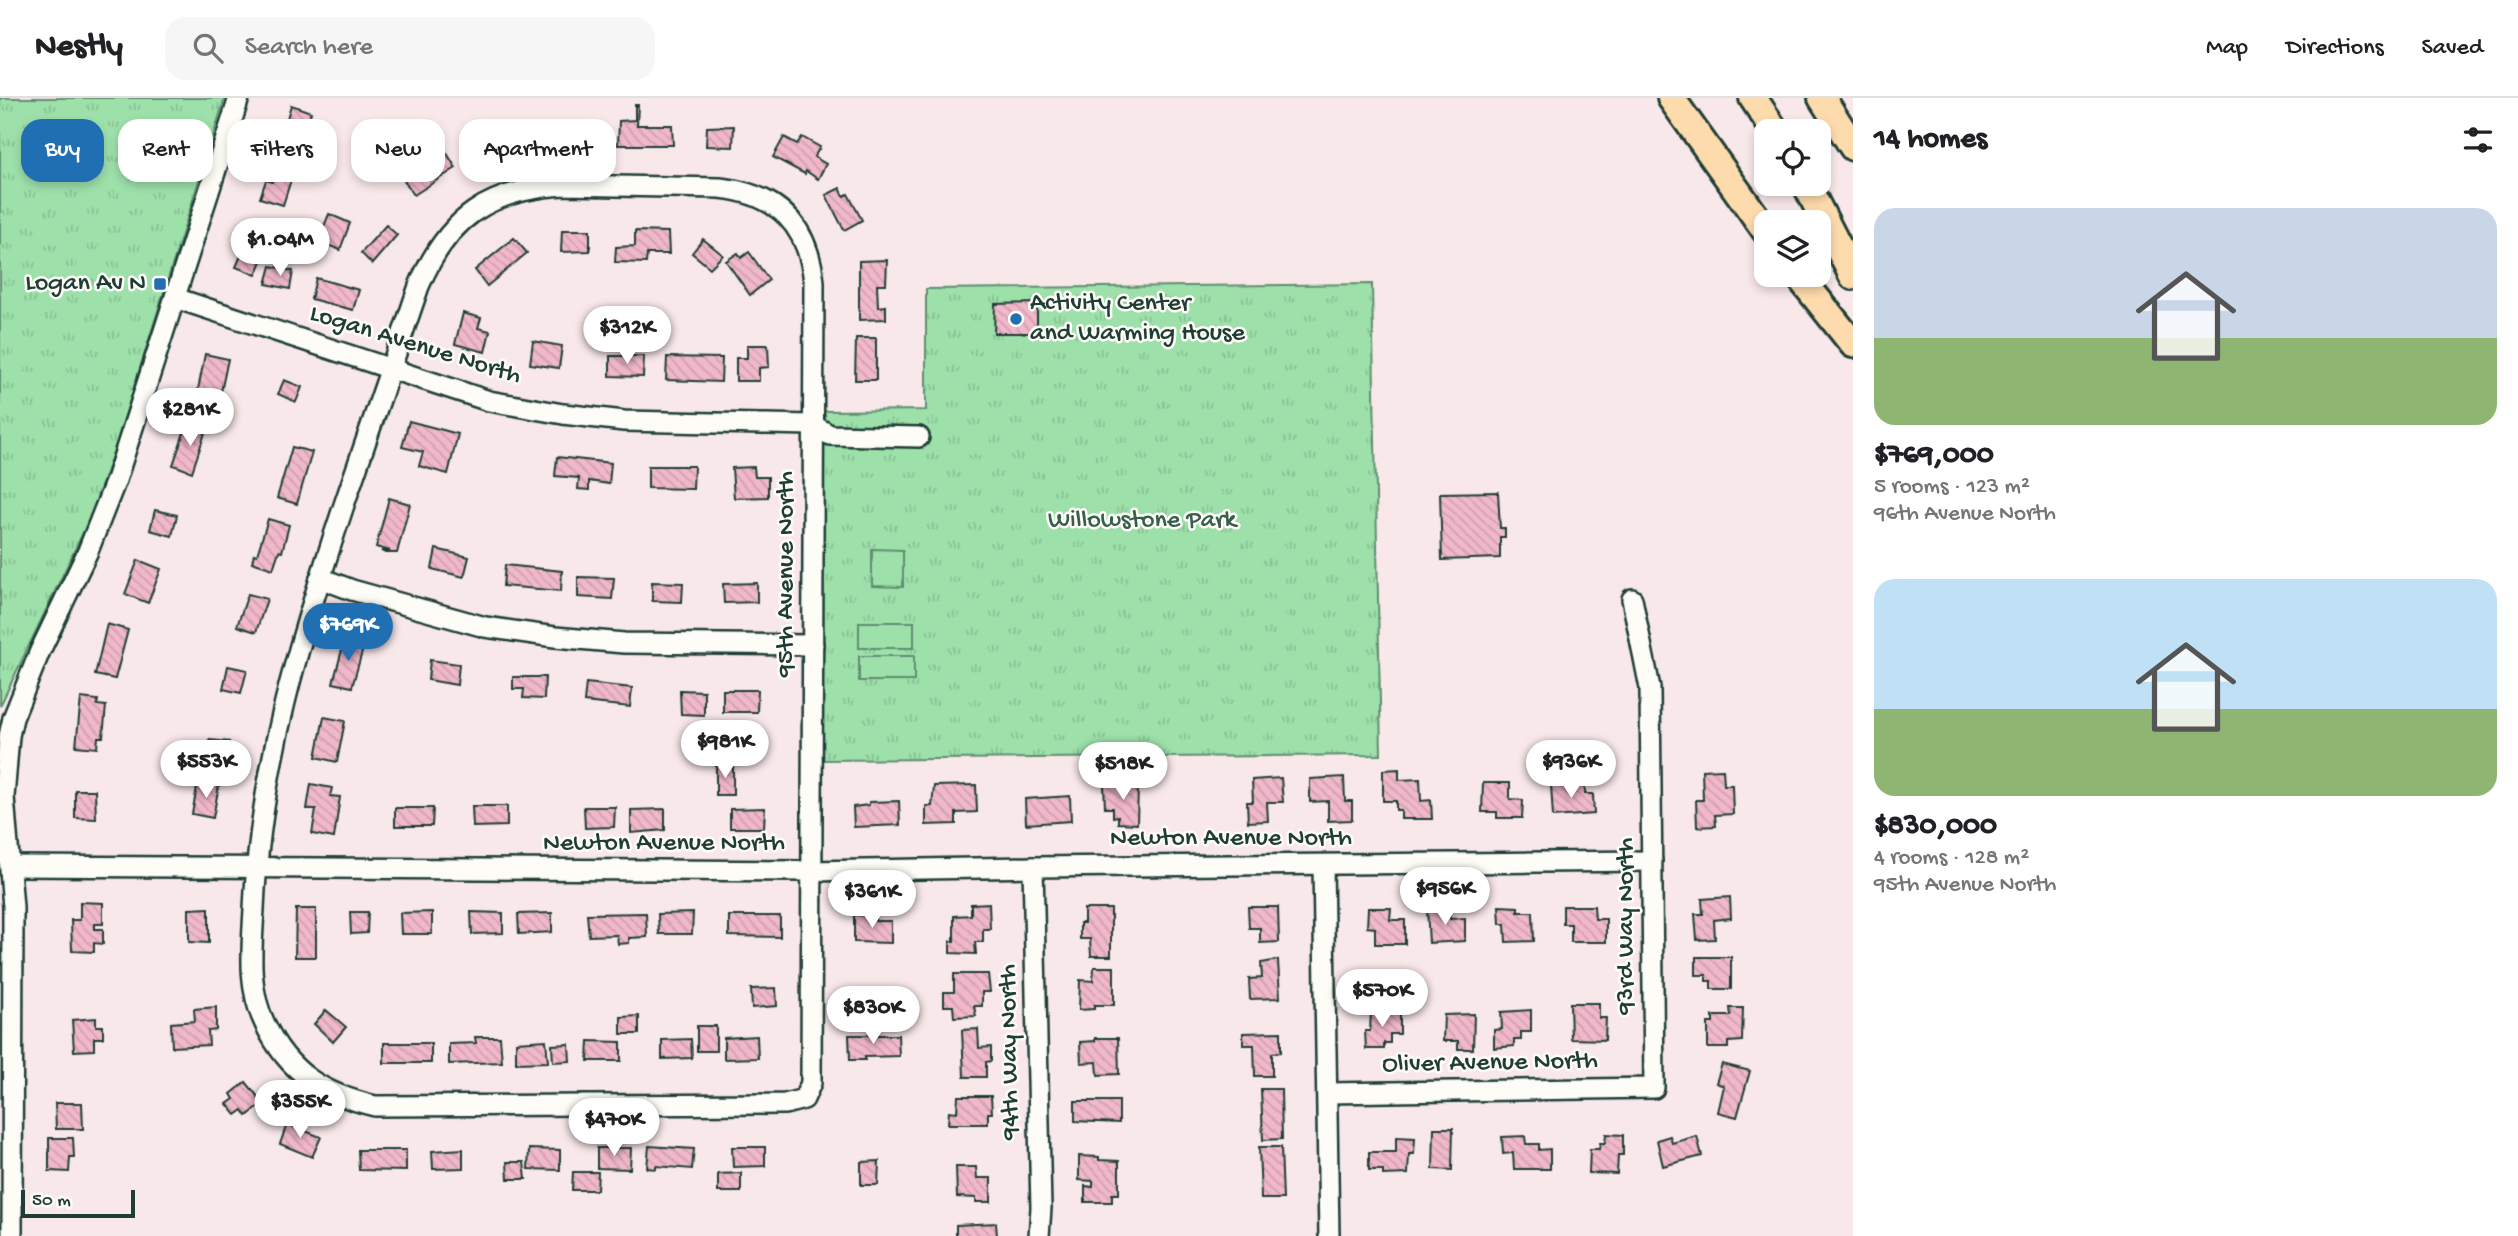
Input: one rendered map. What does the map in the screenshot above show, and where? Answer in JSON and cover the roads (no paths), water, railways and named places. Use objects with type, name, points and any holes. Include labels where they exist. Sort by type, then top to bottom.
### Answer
[{"type":"highway","points":[[1671,98],[1754,215]]},
{"type":"highway","points":[[1753,98],[1767,119]]},
{"type":"highway","points":[[1822,98],[1853,147]]},
{"type":"highway","points":[[1812,196],[1853,276]]},
{"type":"highway","points":[[1808,287],[1853,344]]},
{"type":"street","points":[[12,1236],[7,1107],[11,866],[4,797],[7,749],[13,718],[40,651],[107,505],[239,98]]},
{"type":"street","name":"95th Avenue North","points":[[564,185],[744,190],[768,201],[788,216],[802,234],[811,258],[814,282],[811,1083],[804,1099],[785,1104],[375,1105],[344,1098],[318,1085],[296,1069],[278,1047],[264,1023],[255,996],[252,963],[256,867],[268,776],[286,690],[320,578],[390,369],[431,257],[450,232],[473,211],[501,196],[532,187],[564,185]]},
{"type":"street","name":"Logan Avenue North","points":[[175,298],[489,401],[624,421],[813,425],[830,435],[919,436]]},
{"type":"street","points":[[320,578],[352,590],[485,627],[543,635],[624,643],[813,645]]},
{"type":"street","name":"93rd Way North","points":[[1632,599],[1650,688],[1654,1088]]},
{"type":"street","name":"Newton Avenue North","points":[[11,866],[810,871],[1652,861]]},
{"type":"street","points":[[1323,864],[1329,1236]]},
{"type":"street","name":"94th Way North","points":[[1033,867],[1041,1194],[1039,1236]]},
{"type":"street","name":"Oliver Avenue North","points":[[1328,1093],[1654,1088]]},
{"type":"place","name":"Logan Av N","points":[[160,284]]},
{"type":"place","name":"Activity Center and Warming House","points":[[1016,319]]},
{"type":"park label","name":"Willowstone Park","points":[[1142,521]]}]
